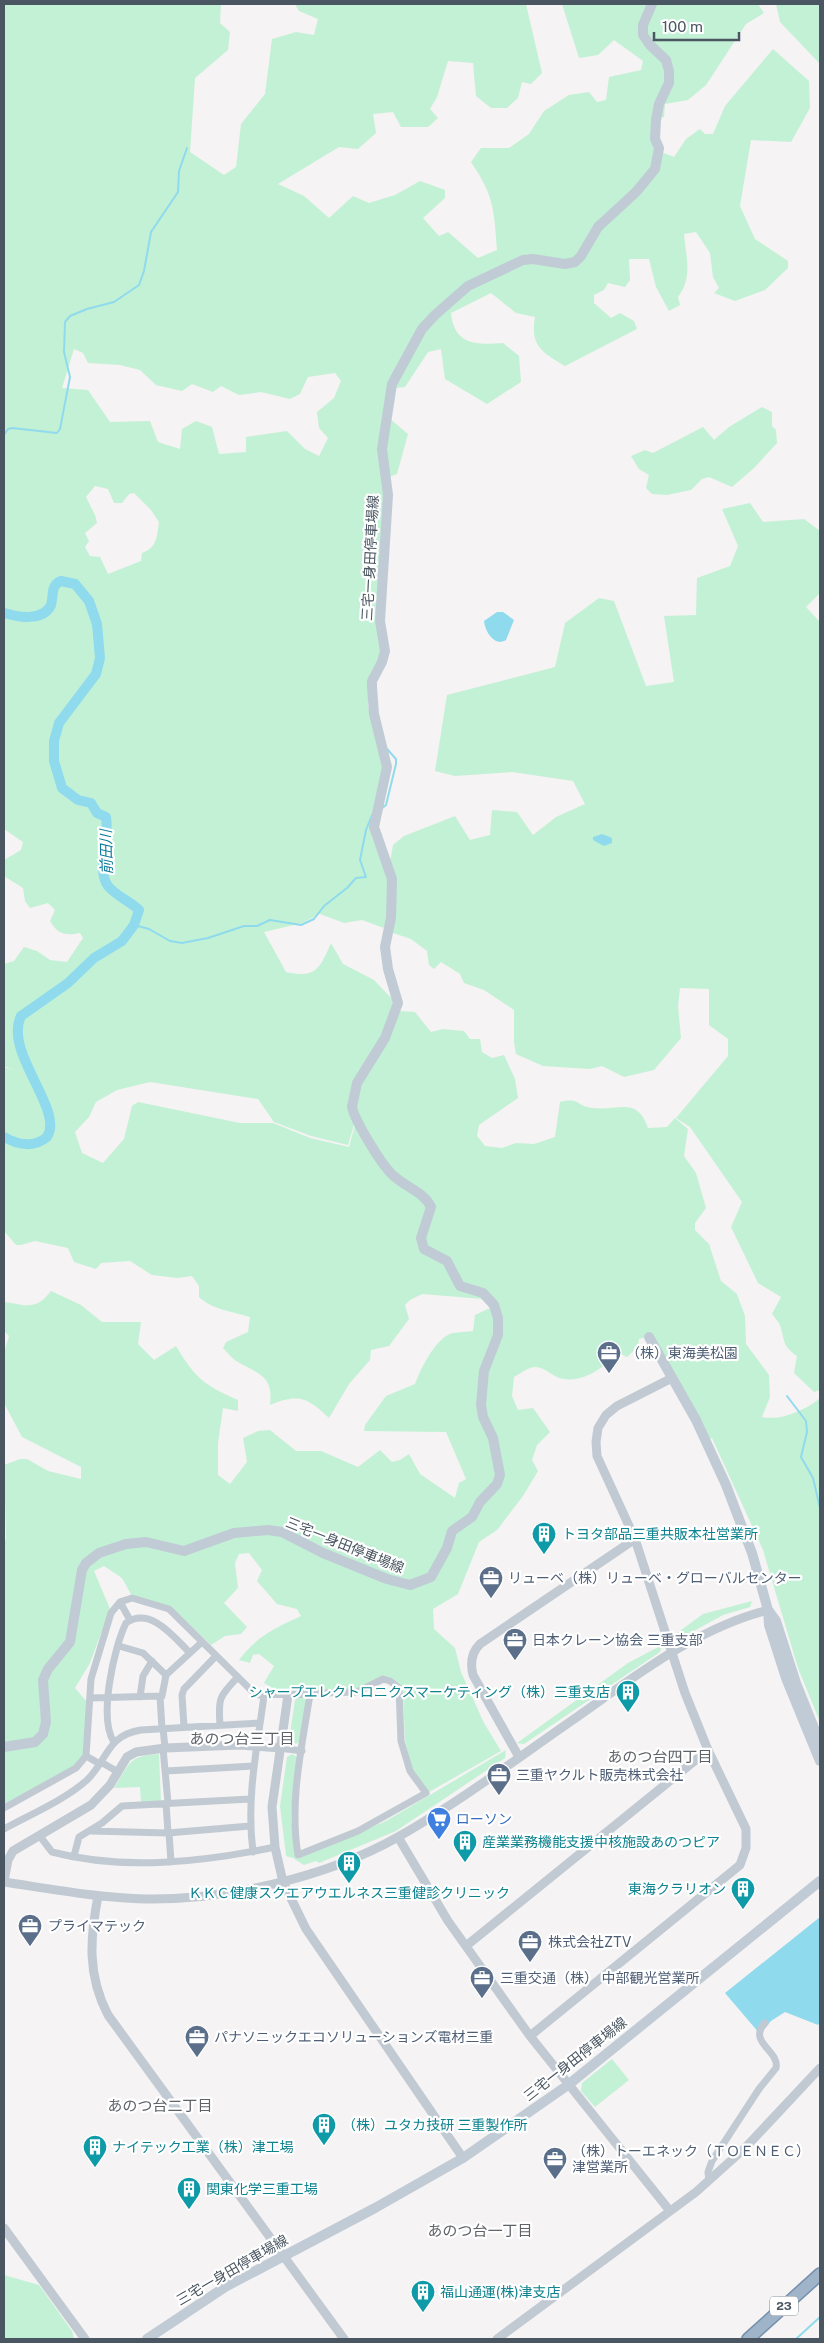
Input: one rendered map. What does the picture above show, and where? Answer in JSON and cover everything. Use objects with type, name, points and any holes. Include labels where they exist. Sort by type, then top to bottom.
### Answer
[{"type":"highway","name":"23","points":[[748,2339],[820,2274]]},
{"type":"main road","name":"三宅一身田停車場線","points":[[4,1747],[35,1742],[43,1734],[46,1722],[43,1680],[45,1673],[70,1642],[82,1570],[86,1563],[100,1553],[126,1544],[146,1542],[184,1551],[234,1533],[254,1530],[282,1532],[328,1555],[387,1579],[410,1585],[431,1577],[447,1548],[452,1531],[472,1517],[480,1502],[491,1492],[499,1480],[499,1469],[493,1438],[486,1426],[481,1406],[484,1372],[498,1335],[498,1318],[494,1306],[482,1292],[460,1286],[447,1261],[424,1249],[421,1238],[431,1207],[428,1200],[395,1178],[386,1168],[352,1107],[357,1083],[385,1038],[398,1003],[388,969],[385,947],[391,918],[392,879],[374,827],[387,767],[374,714],[372,687],[385,651],[380,621],[388,495],[383,467],[383,439],[392,384],[418,335],[435,315],[474,282],[516,263],[533,259],[565,264],[575,262],[581,256],[598,227],[636,192],[655,169],[659,148],[655,139],[656,120],[659,104],[668,84],[669,71],[664,57],[650,45],[642,28],[652,4]]},
{"type":"main road","points":[[649,1337],[696,1420],[726,1485],[752,1553],[768,1610],[769,1624],[786,1678],[820,1761]]},
{"type":"main road","points":[[768,1610],[776,1622],[796,1683],[820,1742]]},
{"type":"main road","name":"三宅一身田停車場線","points":[[147,2339],[201,2302],[283,2255],[375,2208],[462,2158],[568,2085],[820,1881]]},
{"type":"street","points":[[530,2036],[740,1865],[746,1848],[746,1829],[708,1750],[685,1693],[635,1539],[599,1460],[596,1446],[597,1433],[603,1419],[613,1408],[672,1378]]},
{"type":"street","points":[[519,1757],[473,1675],[471,1663],[473,1653],[480,1644],[635,1539]]},
{"type":"street","points":[[4,1808],[76,1768],[86,1756],[94,1670],[109,1617],[120,1602],[132,1598],[165,1606],[252,1691],[264,1696],[288,1695],[310,1694],[356,1692],[383,1679],[396,1685],[400,1695],[401,1740],[410,1771],[426,1793],[358,1831],[298,1855],[294,1821],[295,1797],[310,1694]]},
{"type":"street","points":[[120,1602],[130,1620]]},
{"type":"street","points":[[302,1750],[257,1745],[164,1748],[136,1752],[127,1758],[104,1792],[91,1804],[13,1851],[8,1860],[4,1881],[98,1896],[148,1899],[192,1897],[244,1890],[283,1882],[322,1870],[398,1837],[464,1795],[672,1653],[715,1627],[742,1616],[768,1610]]},
{"type":"street","points":[[114,1742],[107,1727],[108,1699],[118,1646],[125,1626],[130,1620],[141,1618],[162,1625],[189,1652]]},
{"type":"street","points":[[171,1862],[160,1696],[162,1696],[166,1675],[202,1642]]},
{"type":"street","points":[[118,1646],[138,1651],[152,1661],[166,1675]]},
{"type":"street","points":[[184,1727],[184,1689],[216,1656]]},
{"type":"street","points":[[140,1697],[143,1676],[152,1661]]},
{"type":"street","points":[[220,1725],[220,1696],[238,1677]]},
{"type":"street","points":[[288,1695],[272,1807],[275,1847],[283,1882],[306,1928],[462,2158]]},
{"type":"street","points":[[90,1698],[108,1699],[160,1696]]},
{"type":"street","points":[[253,1852],[250,1826],[250,1799],[264,1696]]},
{"type":"street","points":[[4,1829],[81,1785],[92,1775],[114,1742],[136,1731],[260,1723]]},
{"type":"street","points":[[466,1946],[708,1750]]},
{"type":"street","points":[[86,1756],[118,1772]]},
{"type":"street","points":[[166,1771],[254,1766]]},
{"type":"street","points":[[74,1856],[79,1837],[122,1806],[250,1799]]},
{"type":"street","points":[[91,1830],[169,1833],[250,1826]]},
{"type":"street","points":[[39,1835],[52,1852],[133,1862],[171,1862],[253,1852],[275,1847]]},
{"type":"street","points":[[398,1837],[420,1878],[530,2036],[670,2211]]},
{"type":"street","points":[[98,1896],[91,1938],[91,1966],[98,1995],[108,2015],[344,2339]]},
{"type":"street","points":[[709,2181],[708,2172],[712,2162],[758,2089],[776,2068],[776,2059],[760,2040],[760,2031],[766,2023]]},
{"type":"street","points":[[497,2339],[709,2181],[744,2148],[820,2068]]},
{"type":"street","points":[[4,2228],[85,2339]]},
{"type":"green space","points":[[4,4],[221,4],[220,23],[230,32],[228,50],[195,78],[190,152],[224,175],[236,167],[241,124],[265,94],[272,39],[296,32],[314,35],[318,19],[299,11],[295,4],[526,4],[542,73],[531,84],[522,82],[518,98],[507,108],[491,108],[476,96],[473,63],[448,61],[437,97],[430,109],[438,118],[428,127],[401,127],[393,112],[373,114],[376,133],[358,149],[339,147],[278,184],[304,196],[329,218],[353,196],[369,203],[395,195],[420,181],[445,190],[445,198],[423,218],[439,236],[448,232],[478,258],[497,250],[492,203],[479,174],[471,162],[481,148],[509,148],[529,134],[544,111],[569,95],[589,92],[597,102],[606,100],[609,77],[641,70],[643,61],[614,40],[598,55],[579,58],[562,4],[758,4],[764,13],[746,24],[706,85],[688,100],[665,104],[664,117],[653,120],[656,150],[674,157],[686,139],[700,129],[705,134],[713,134],[725,106],[773,49],[809,81],[810,108],[791,142],[751,140],[740,206],[755,239],[788,261],[788,268],[765,290],[735,301],[714,293],[719,288],[713,277],[710,253],[696,232],[684,234],[687,274],[686,282],[678,297],[680,305],[669,311],[656,287],[649,259],[629,259],[630,280],[625,287],[608,283],[604,290],[594,295],[594,303],[611,318],[620,313],[634,321],[637,329],[565,366],[550,357],[536,342],[534,335],[535,317],[516,313],[491,293],[451,313],[453,324],[462,337],[468,341],[484,344],[503,343],[519,356],[521,382],[487,404],[445,379],[441,349],[428,352],[405,387],[388,389],[383,413],[408,434],[397,474],[383,479],[385,501],[380,660],[369,683],[368,706],[382,763],[382,780],[370,820],[372,837],[390,884],[390,910],[384,928],[362,920],[344,923],[320,914],[302,923],[264,932],[286,972],[304,974],[316,969],[324,959],[331,943],[343,964],[374,980],[394,1001],[387,1027],[356,1078],[354,1125],[348,1145],[311,1136],[274,1122],[258,1099],[150,1082],[117,1090],[96,1102],[89,1117],[75,1132],[82,1153],[103,1163],[124,1139],[132,1106],[138,1102],[240,1123],[273,1123],[310,1138],[349,1147],[355,1125],[357,1089],[400,1011],[415,1012],[431,1032],[443,1029],[464,1031],[470,1039],[480,1039],[482,1052],[492,1058],[504,1055],[515,1079],[518,1098],[479,1125],[477,1136],[485,1146],[502,1148],[516,1143],[534,1144],[555,1137],[560,1102],[575,1101],[593,1108],[633,1108],[644,1118],[648,1128],[667,1127],[675,1118],[688,1129],[684,1156],[696,1173],[706,1208],[695,1223],[695,1230],[709,1244],[721,1281],[737,1294],[745,1316],[746,1344],[769,1375],[770,1397],[762,1417],[769,1418],[793,1414],[808,1407],[820,1398],[820,1722],[798,1668],[763,1550],[712,1438],[709,1440],[650,1336],[639,1339],[638,1347],[627,1357],[617,1352],[607,1363],[587,1376],[564,1379],[556,1377],[539,1367],[532,1367],[514,1377],[512,1396],[518,1410],[533,1408],[550,1432],[537,1445],[532,1460],[538,1471],[523,1496],[497,1530],[479,1542],[458,1594],[433,1609],[434,1629],[455,1648],[461,1672],[484,1723],[501,1751],[429,1792],[412,1770],[405,1740],[403,1693],[399,1684],[393,1679],[382,1676],[355,1689],[278,1691],[264,1683],[274,1666],[259,1654],[253,1655],[250,1663],[239,1660],[260,1639],[301,1616],[297,1609],[277,1604],[257,1581],[262,1570],[249,1553],[239,1554],[235,1563],[238,1588],[224,1603],[247,1627],[241,1634],[225,1636],[211,1645],[173,1609],[132,1596],[122,1578],[104,1566],[94,1571],[110,1609],[90,1663],[75,1688],[87,1702],[84,1757],[76,1767],[4,1804],[4,1542],[6,1538],[4,1465],[20,1459],[27,1459],[48,1471],[81,1479],[81,1467],[22,1437],[4,1403],[4,1353],[9,1336],[4,1331],[4,1302],[25,1305],[35,1304],[40,1302],[51,1291],[81,1305],[102,1322],[141,1322],[138,1344],[154,1360],[176,1346],[189,1366],[201,1379],[208,1385],[238,1400],[238,1411],[223,1408],[218,1443],[218,1475],[230,1484],[247,1462],[243,1438],[258,1431],[270,1430],[296,1451],[321,1451],[358,1467],[380,1450],[392,1462],[400,1460],[409,1454],[420,1474],[455,1498],[459,1483],[466,1479],[446,1432],[364,1431],[365,1425],[386,1396],[415,1384],[425,1362],[441,1340],[453,1333],[473,1331],[475,1315],[490,1308],[483,1299],[422,1294],[410,1300],[405,1305],[409,1319],[389,1346],[371,1350],[370,1360],[349,1384],[329,1418],[309,1402],[302,1400],[288,1399],[270,1405],[270,1387],[267,1381],[258,1373],[234,1359],[223,1348],[226,1342],[248,1332],[250,1317],[210,1305],[204,1301],[199,1297],[199,1286],[192,1276],[177,1278],[152,1275],[130,1261],[101,1263],[96,1269],[74,1262],[68,1248],[35,1241],[16,1245],[4,1231],[4,1067],[13,1070],[4,1066],[4,964],[14,961],[24,947],[37,951],[50,960],[67,962],[83,938],[80,933],[66,934],[56,929],[50,921],[55,910],[48,903],[30,908],[25,901],[23,888],[4,876],[4,860],[21,850],[23,842],[4,829]],"holes":[[[74,349],[83,353],[88,363],[120,365],[140,370],[156,385],[182,391],[192,384],[213,392],[221,386],[239,395],[261,392],[290,399],[300,394],[308,377],[335,373],[341,381],[334,398],[317,412],[319,428],[328,438],[319,456],[305,449],[287,431],[246,437],[246,452],[219,454],[212,427],[196,421],[182,429],[180,449],[158,442],[150,421],[110,422],[88,390],[62,388]],[[95,486],[108,489],[114,503],[122,503],[129,494],[134,493],[151,510],[159,522],[155,541],[151,548],[142,553],[141,561],[108,574],[100,557],[90,556],[85,547],[89,541],[85,533],[97,523],[86,497]]]},
{"type":"green space","points":[[776,4],[820,4],[820,64],[780,22]]},
{"type":"green space","points":[[762,407],[772,412],[772,426],[776,430],[777,443],[754,468],[732,487],[709,477],[702,479],[691,490],[667,495],[652,494],[646,488],[649,475],[639,469],[631,456],[645,450],[653,453],[703,427],[714,440],[729,427]]},
{"type":"green space","points":[[750,503],[763,522],[804,519],[820,531],[820,593],[806,607],[820,622],[820,1390],[814,1392],[794,1373],[797,1356],[787,1347],[780,1326],[772,1314],[781,1297],[758,1283],[731,1227],[742,1202],[690,1127],[676,1118],[728,1056],[728,1039],[709,1025],[709,989],[680,988],[678,1006],[681,1038],[654,1070],[624,1077],[602,1066],[590,1069],[543,1066],[516,1054],[514,1010],[484,990],[464,983],[460,974],[441,962],[434,969],[429,965],[427,951],[411,939],[390,932],[390,862],[393,845],[404,836],[455,816],[470,840],[490,835],[492,810],[517,812],[533,835],[556,817],[585,804],[573,781],[512,772],[455,776],[435,771],[447,695],[555,667],[565,623],[599,598],[614,601],[646,686],[674,682],[664,616],[696,615],[697,578],[730,566],[738,546],[722,509]]},
{"type":"green space","points":[[752,1601],[750,1607],[723,1615],[681,1638],[673,1636],[703,1614]]},
{"type":"green space","points":[[662,1645],[660,1652],[524,1744],[517,1743],[628,1663]]},
{"type":"green space","points":[[303,1696],[306,1700],[300,1741],[296,1744],[289,1740],[295,1700]]},
{"type":"green space","points":[[506,1750],[505,1758],[396,1831],[319,1863],[316,1861],[304,1865],[286,1856],[280,1806],[287,1757],[292,1754],[297,1757],[291,1818],[297,1859],[386,1821]]},
{"type":"green space","points":[[159,1754],[161,1801],[141,1802],[140,1787],[114,1788],[127,1767],[135,1759]]},
{"type":"green space","points":[[612,2059],[629,2080],[595,2107],[581,2091],[582,2083]]},
{"type":"green space","points":[[4,2275],[39,2285],[72,2331],[74,2339],[4,2339]]},
{"type":"water","points":[[497,612],[503,612],[514,620],[506,640],[502,642],[494,640],[488,634],[484,621]]},
{"type":"water","points":[[602,834],[612,838],[612,843],[604,846],[593,840],[593,837]]},
{"type":"water","points":[[820,1917],[820,2022],[818,2025],[785,2012],[771,2021],[760,2034],[725,1993]]},
{"type":"waterway","points":[[4,435],[8,429],[12,428],[57,433],[60,429],[70,377],[64,352],[65,322],[70,316],[87,309],[114,302],[139,285],[144,271],[151,232],[178,192],[179,171],[187,148]]},
{"type":"waterway","points":[[4,449],[4,456]]},
{"type":"waterway","name":"前田川","points":[[4,613],[22,617],[42,614],[51,605],[55,585],[61,581],[75,584],[89,601],[97,624],[100,658],[96,674],[59,723],[54,741],[54,761],[62,788],[78,800],[91,803],[97,813],[106,817],[107,825],[103,863],[105,879],[111,890],[139,910],[134,925],[122,941],[94,958],[68,983],[21,1016],[18,1030],[20,1046],[42,1096],[48,1112],[50,1126],[47,1137],[37,1143],[20,1143],[4,1137]]},
{"type":"waterway","points":[[381,809],[386,805],[396,764],[396,759],[387,749]]},
{"type":"waterway","points":[[134,925],[149,929],[170,941],[182,943],[208,938],[244,926],[257,926],[270,920],[301,925],[314,919],[324,906],[347,888],[356,878],[366,877],[360,860],[366,830],[372,815]]},
{"type":"waterway","points":[[787,1396],[806,1421],[807,1432],[801,1457],[813,1478],[820,1508]]},
{"type":"waterway","points":[[796,2339],[820,2317]]},
{"type":"place","name":"（株）東海美松園","points":[[609,1374]]},
{"type":"place","name":"トヨタ部品三重共販本社営業所","points":[[544,1555]]},
{"type":"place","name":"リューベ（株）リューベ・グローバルセンター","points":[[491,1599]]},
{"type":"place","name":"日本クレーン協会 三重支部","points":[[515,1661]]},
{"type":"place","name":"シャープエレクトロニクスマーケティング（株）三重支店","points":[[628,1713]]},
{"type":"place","name":"三重ヤクルト販売株式会社","points":[[499,1796]]},
{"type":"place","name":"ローソン","points":[[439,1840]]},
{"type":"place","name":"産業業務機能支援中核施設あのつピア","points":[[465,1863]]},
{"type":"place","name":"ＫＫＣ健康スクエアウエルネス三重健診クリニック","points":[[349,1884]]},
{"type":"place","name":"東海クラリオン","points":[[743,1910]]},
{"type":"place","name":"プライマテック","points":[[30,1947]]},
{"type":"place","name":"株式会社ZTV","points":[[530,1963]]},
{"type":"place","name":"三重交通（株） 中部観光営業所","points":[[482,1999]]},
{"type":"place","name":"パナソニックエコソリューションズ電材三重","points":[[197,2058]]},
{"type":"place","name":"（株）ユタカ技研 三重製作所","points":[[324,2146]]},
{"type":"place","name":"ナイテック工業（株）津工場","points":[[95,2168]]},
{"type":"place","name":"（株）トーエネック（ＴＯＥＮＥＣ） 津営業所","points":[[555,2180]]},
{"type":"place","name":"関東化学三重工場","points":[[189,2210]]},
{"type":"place","name":"福山通運(株)津支店","points":[[423,2313]]},
{"type":"district","name":"あのつ台三丁目","points":[[242,1738]]},
{"type":"district","name":"あのつ台四丁目","points":[[660,1756]]},
{"type":"district","name":"あのつ台二丁目","points":[[160,2105]]},
{"type":"district","name":"あのつ台一丁目","points":[[480,2230]]}]
